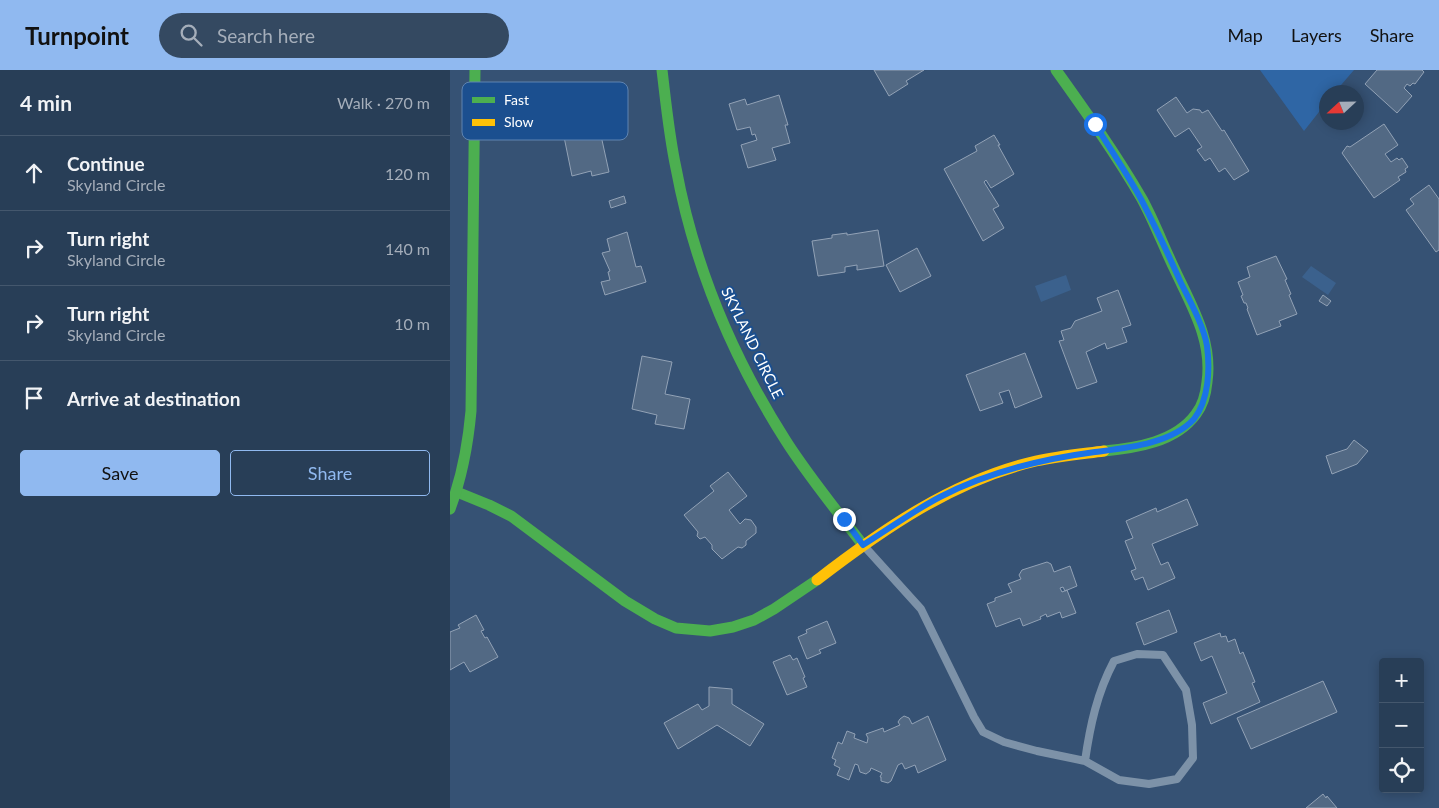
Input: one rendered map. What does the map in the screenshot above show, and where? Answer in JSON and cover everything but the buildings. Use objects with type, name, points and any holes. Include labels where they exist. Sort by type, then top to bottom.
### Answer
[{"type":"street","name":"SKYLAND CIRCLE","points":[[662,70],[670,143],[682,198],[698,257],[715,304],[746,371],[787,441],[863,545]]},
{"type":"street","points":[[457,492],[488,503],[510,516],[627,603],[662,623],[684,630],[704,632],[726,630],[773,611],[863,545],[924,506],[969,483],[1012,468],[1051,458],[1130,448],[1177,432],[1194,418],[1204,399],[1208,374],[1207,345],[1195,312],[1141,200],[1095,124],[1056,70]]},
{"type":"street","points":[[450,509],[457,492],[467,451],[471,411],[474,140]]},
{"type":"lane","points":[[863,545],[920,609],[983,732],[1004,742],[1085,761],[1119,780],[1149,784],[1177,778],[1193,758],[1192,724],[1186,690],[1163,655],[1137,654],[1114,661],[1103,681],[1089,730],[1085,761]]},
{"type":"shaded area","points":[[1260,70],[1354,70],[1341,85],[1319,85],[1319,112],[1304,131]]},
{"type":"shaded area","points":[[1311,266],[1336,283],[1328,295],[1302,277]]},
{"type":"shaded area","points":[[1066,275],[1071,290],[1041,302],[1035,286]]},
{"type":"traffic: fast","points":[[475,70],[475,82]]},
{"type":"traffic: fast","points":[[662,70],[671,143],[684,204],[693,240],[718,310],[749,377],[786,441],[863,545]]},
{"type":"traffic: fast","points":[[1056,70],[1090,117],[1142,199],[1199,323],[1207,352],[1208,367],[1205,395],[1198,410],[1188,424],[1167,437],[1154,442],[1104,451]]},
{"type":"traffic: fast","points":[[450,509],[464,461],[471,411],[474,140]]},
{"type":"traffic: fast","points":[[457,492],[511,516],[625,601],[655,619],[676,628],[710,631],[733,627],[754,620],[817,580]]},
{"type":"traffic: slow","points":[[817,580],[920,508],[976,480],[1036,461],[1104,451]]},
{"type":"route","points":[[844,519],[863,545],[916,511],[969,483],[1012,468],[1051,458],[1130,448],[1152,442],[1177,432],[1194,418],[1204,399],[1208,374],[1207,345],[1195,312],[1141,200],[1095,124]]}]
